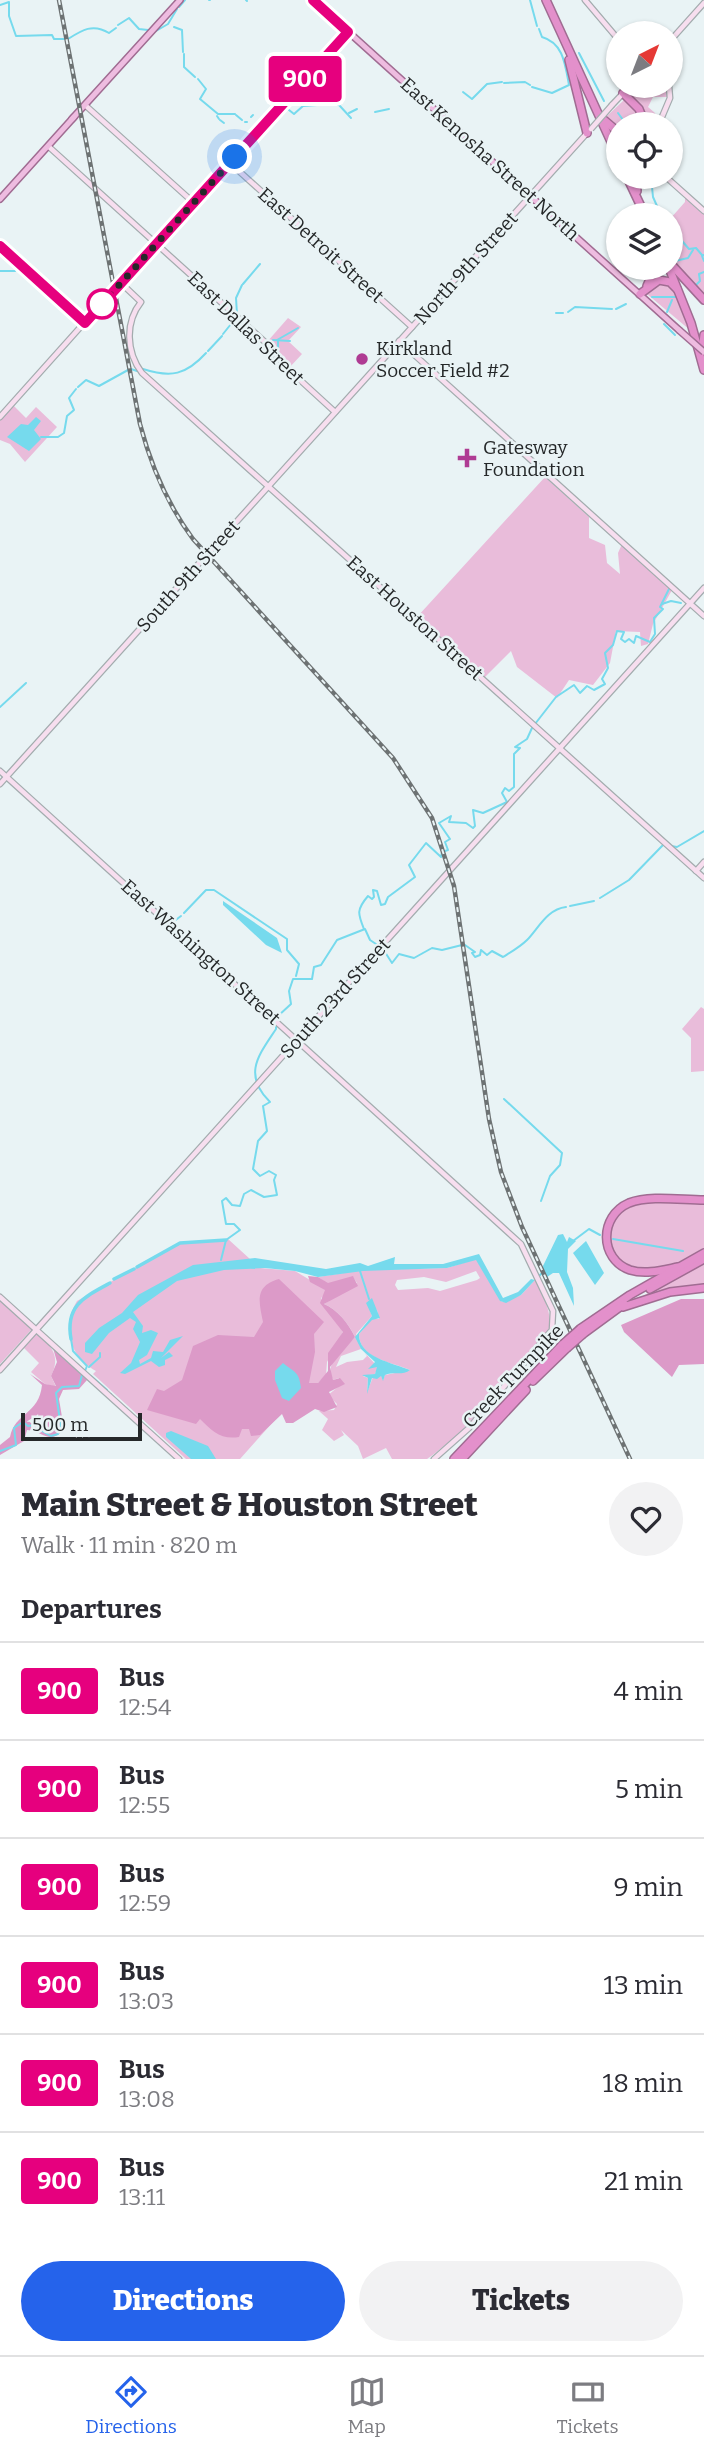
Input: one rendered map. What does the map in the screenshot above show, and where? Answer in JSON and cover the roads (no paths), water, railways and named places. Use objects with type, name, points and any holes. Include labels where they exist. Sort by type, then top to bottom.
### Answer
[{"type":"highway","points":[[547,0],[606,131]]},
{"type":"highway","points":[[547,0],[606,124]]},
{"type":"highway","points":[[562,36],[589,131]]},
{"type":"highway","points":[[626,98],[637,112]]},
{"type":"highway","points":[[627,98],[640,112]]},
{"type":"highway","points":[[683,278],[704,300]]},
{"type":"highway","points":[[640,294],[648,280]]},
{"type":"highway","points":[[640,294],[661,280],[670,282],[680,292]]},
{"type":"highway","points":[[676,280],[704,370]]},
{"type":"highway","points":[[677,280],[691,311],[704,353]]},
{"type":"highway","points":[[704,335],[704,353]]},
{"type":"highway","points":[[678,1267],[649,1272],[630,1270],[615,1259],[607,1240],[610,1221],[623,1206],[640,1201],[704,1200]]},
{"type":"highway","name":"Creek Turnpike","points":[[611,1311],[704,1253]]},
{"type":"highway","name":"Creek Turnpike","points":[[454,1459],[565,1345],[597,1319],[704,1259]]},
{"type":"highway","points":[[611,1311],[670,1292],[704,1288]]},
{"type":"highway","name":"Creek Turnpike","points":[[462,1459],[565,1345]]},
{"type":"main road","points":[[0,199],[180,0]]},
{"type":"main road","points":[[313,0],[348,32]]},
{"type":"main road","name":"East Kenosha Street North","points":[[348,32],[704,353]]},
{"type":"street","points":[[585,0],[606,25]]},
{"type":"street","points":[[683,26],[704,3]]},
{"type":"street","points":[[0,417],[348,32]]},
{"type":"street","name":"North 9th Street","points":[[375,368],[618,98]]},
{"type":"street","points":[[85,105],[194,203]]},
{"type":"street","name":"East Dallas Street","points":[[48,146],[265,342],[287,368],[335,412]]},
{"type":"street","name":"East Detroit Street","points":[[230,163],[412,327]]},
{"type":"street","points":[[679,189],[704,211]]},
{"type":"street","points":[[0,246],[85,323]]},
{"type":"street","name":"East Houston Street","points":[[121,284],[139,304],[129,324],[133,353],[144,375],[704,878]]},
{"type":"street","points":[[400,341],[704,616]]},
{"type":"street","name":"South 9th Street","points":[[0,784],[375,368]]},
{"type":"street","name":"South 23rd Street","points":[[0,1370],[704,588]]},
{"type":"street","name":"East Washington Street","points":[[0,771],[518,1239],[553,1311],[554,1325],[548,1337],[519,1367],[469,1428],[434,1459]]},
{"type":"street","points":[[696,871],[704,862]]},
{"type":"street","points":[[0,1297],[179,1459]]},
{"type":"water","points":[[36,417],[41,421],[34,430],[41,439],[29,451],[7,437],[21,424],[28,425]]},
{"type":"water","points":[[223,901],[277,938],[282,953],[266,945],[223,905]]},
{"type":"water","points":[[563,1234],[567,1242],[569,1237],[576,1241],[568,1249],[567,1272],[573,1288],[574,1306],[559,1273],[547,1277],[542,1268],[558,1235]]},
{"type":"water","points":[[586,1241],[604,1273],[595,1285],[573,1253]]},
{"type":"water","points":[[479,1254],[503,1298],[518,1292],[531,1279],[535,1280],[521,1295],[506,1303],[500,1301],[476,1260],[447,1268],[363,1271],[318,1277],[265,1268],[224,1270],[177,1281],[133,1312],[143,1326],[142,1333],[151,1330],[158,1333],[147,1355],[139,1360],[140,1364],[151,1358],[153,1351],[163,1352],[170,1340],[183,1336],[161,1358],[169,1352],[173,1356],[165,1360],[165,1365],[159,1367],[151,1361],[125,1374],[120,1373],[131,1363],[140,1342],[133,1329],[136,1322],[130,1318],[109,1333],[92,1354],[85,1352],[85,1343],[99,1328],[122,1313],[138,1295],[193,1265],[255,1258],[326,1269],[360,1263],[368,1266],[395,1257],[394,1264],[443,1264]]},
{"type":"water","points":[[372,1298],[380,1318],[372,1320],[359,1334],[360,1342],[370,1354],[410,1370],[385,1375],[383,1381],[381,1376],[372,1378],[367,1394],[368,1378],[362,1375],[375,1374],[377,1367],[368,1369],[375,1362],[361,1349],[355,1337],[372,1316],[366,1303]]},
{"type":"water","points":[[283,1363],[296,1373],[301,1388],[289,1401],[282,1398],[275,1380],[275,1371]]},
{"type":"water","points":[[171,1431],[208,1446],[216,1459],[191,1459],[166,1437],[166,1433]]},
{"type":"waterway","points":[[179,7],[185,0]]},
{"type":"waterway","points":[[530,0],[537,26]]},
{"type":"waterway","points":[[0,5],[9,2],[9,16],[16,36],[52,35],[54,39],[64,39]]},
{"type":"waterway","points":[[156,31],[168,24],[177,9]]},
{"type":"waterway","points":[[118,25],[129,18],[139,29],[148,30]]},
{"type":"waterway","points":[[174,27],[182,30],[183,52]]},
{"type":"waterway","points":[[68,39],[88,29],[98,28],[109,33],[116,28]]},
{"type":"waterway","points":[[532,87],[552,93],[569,85],[559,49],[542,37],[539,29]]},
{"type":"waterway","points":[[579,53],[604,101]]},
{"type":"waterway","points":[[184,54],[184,67],[195,77]]},
{"type":"waterway","points":[[198,79],[206,89],[200,99],[218,114],[235,114]]},
{"type":"waterway","points":[[463,92],[472,99],[487,84],[502,82]]},
{"type":"waterway","points":[[504,83],[525,82],[530,85]]},
{"type":"waterway","points":[[284,106],[294,114],[303,106],[317,105]]},
{"type":"waterway","points":[[327,105],[339,105],[351,118]]},
{"type":"waterway","points":[[349,113],[357,109]]},
{"type":"waterway","points":[[375,112],[389,109]]},
{"type":"waterway","points":[[236,115],[242,120]]},
{"type":"waterway","points":[[220,120],[224,123]]},
{"type":"waterway","points":[[652,189],[656,203]]},
{"type":"waterway","points":[[683,242],[689,249],[696,248],[702,255]]},
{"type":"waterway","points":[[683,259],[688,258],[693,250]]},
{"type":"waterway","points":[[704,255],[704,261]]},
{"type":"waterway","points":[[243,284],[260,264]]},
{"type":"waterway","points":[[0,271],[15,271],[19,267]]},
{"type":"waterway","points":[[695,286],[700,281],[699,274],[704,272]]},
{"type":"waterway","points":[[237,314],[236,298],[242,285]]},
{"type":"waterway","points":[[652,297],[676,297]]},
{"type":"waterway","points":[[667,312],[672,300]]},
{"type":"waterway","points":[[616,309],[626,304]]},
{"type":"waterway","points":[[568,312],[575,307],[612,309]]},
{"type":"waterway","points":[[556,313],[563,313]]},
{"type":"waterway","points":[[223,334],[235,319]]},
{"type":"waterway","points":[[664,324],[675,335]]},
{"type":"waterway","points":[[277,340],[298,328]]},
{"type":"waterway","points":[[208,351],[222,336]]},
{"type":"waterway","points":[[273,340],[290,341]]},
{"type":"waterway","points":[[278,341],[278,353]]},
{"type":"waterway","points":[[143,369],[178,373],[192,366],[206,353]]},
{"type":"waterway","points":[[131,369],[137,371]]},
{"type":"waterway","points":[[78,387],[86,380],[99,386],[128,370]]},
{"type":"waterway","points":[[41,437],[58,437],[64,433],[67,416],[74,410],[69,398],[76,389]]},
{"type":"waterway","points":[[535,724],[556,697],[574,685],[580,693],[587,686],[594,690],[605,684],[602,679],[608,668],[605,653],[613,645],[617,631],[624,632],[621,639],[625,642],[629,639],[634,643],[636,636],[650,642],[655,634],[654,618],[663,609],[660,607],[669,589]]},
{"type":"waterway","points":[[662,604],[671,601],[681,603]]},
{"type":"waterway","points":[[0,707],[26,683]]},
{"type":"waterway","points":[[364,929],[359,916],[360,909],[368,896],[372,899],[374,897],[373,890],[377,891],[381,905],[385,904],[388,897],[415,877],[409,865],[426,843],[441,857],[442,852],[448,850],[445,842],[450,839],[439,823],[451,816],[449,822],[466,823],[473,828],[473,810],[483,813],[507,802],[502,793],[505,788],[509,791],[514,787],[514,754],[520,748],[515,747],[527,739],[532,728]]},
{"type":"waterway","points":[[671,846],[677,847],[704,831]]},
{"type":"waterway","points":[[600,898],[629,880],[663,845]]},
{"type":"waterway","points":[[184,913],[206,890],[214,890],[287,939],[287,950],[299,964],[296,976]]},
{"type":"waterway","points":[[570,906],[594,901]]},
{"type":"waterway","points":[[153,907],[161,914]]},
{"type":"waterway","points":[[465,945],[475,952],[472,953],[475,957],[480,955],[481,950],[487,955],[492,951],[503,957],[524,943],[553,911],[566,907]]},
{"type":"waterway","points":[[165,918],[173,922],[181,916]]},
{"type":"waterway","points":[[278,1020],[278,1016],[291,1004],[289,991],[293,979],[312,979],[314,967],[321,965],[337,940],[365,929],[370,940],[379,946]]},
{"type":"waterway","points":[[383,949],[392,963],[399,954],[414,958],[432,948],[442,950],[462,945]]},
{"type":"waterway","points":[[221,1260],[226,1240],[240,1230],[234,1224],[226,1224],[222,1201],[226,1198],[232,1205],[240,1206],[244,1194],[251,1190],[264,1197],[277,1195],[274,1180],[276,1175],[269,1171],[260,1176],[253,1169],[258,1141],[267,1131],[263,1106],[270,1102],[257,1082],[256,1065],[276,1029],[276,1023]]},
{"type":"waterway","points":[[504,1099],[562,1153],[560,1165],[550,1176],[541,1201]]},
{"type":"waterway","points":[[573,1241],[589,1229],[600,1235]]},
{"type":"waterway","points":[[613,1239],[683,1251]]},
{"type":"waterway","points":[[137,1267],[180,1243],[226,1240]]},
{"type":"waterway","points":[[114,1279],[134,1269]]},
{"type":"waterway","points":[[360,1271],[369,1299]]},
{"type":"waterway","points":[[539,1276],[542,1273]]},
{"type":"waterway","points":[[71,1339],[71,1318],[78,1304],[110,1283]]},
{"type":"waterway","points":[[71,1339],[73,1351],[87,1366],[85,1371]]},
{"type":"waterway","points":[[89,1367],[100,1357],[100,1353]]},
{"type":"waterway","points":[[0,1451],[16,1445],[14,1428],[23,1422],[28,1426],[41,1424],[42,1431],[51,1436],[58,1434],[61,1428],[56,1393],[62,1387],[79,1386],[82,1375]]},
{"type":"waterway","points":[[91,1376],[107,1390]]},
{"type":"railway","points":[[59,0],[140,424],[149,455],[175,512],[193,539],[393,758],[432,818],[454,886],[489,1119],[501,1172],[522,1227],[630,1459]]},
{"type":"place","name":"Kirkland Soccer Field #2","points":[[362,359]]},
{"type":"place","name":"Gatesway Foundation","points":[[467,458]]}]
